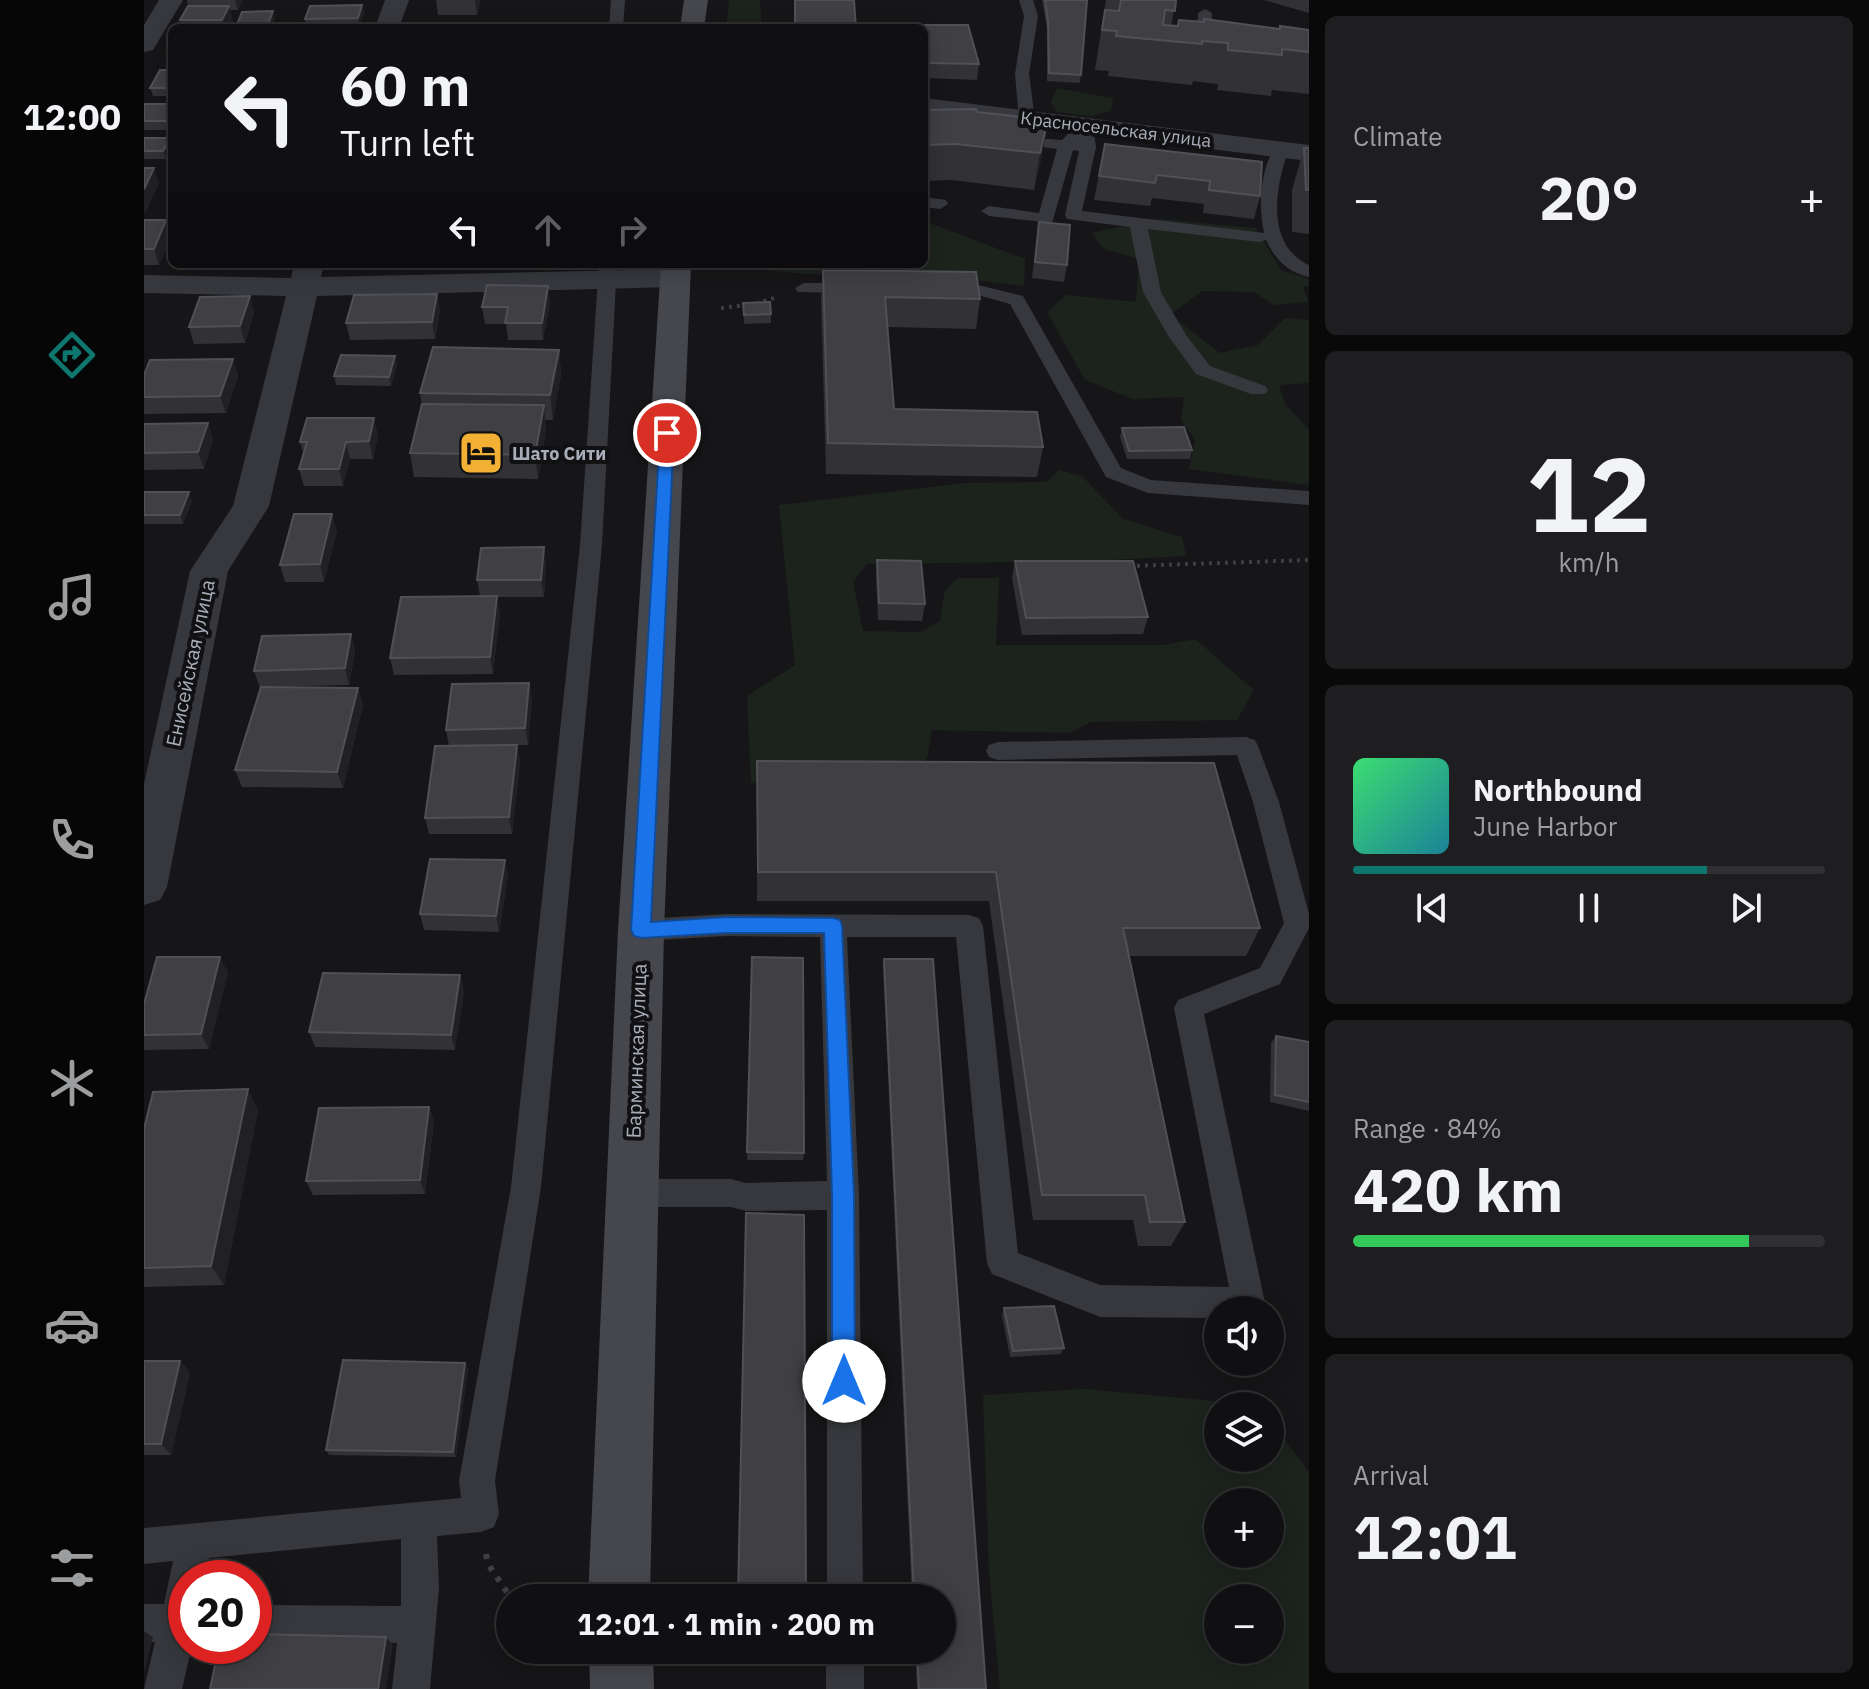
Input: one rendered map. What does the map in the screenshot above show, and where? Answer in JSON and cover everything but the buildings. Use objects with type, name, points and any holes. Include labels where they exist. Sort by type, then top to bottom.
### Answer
[{"type":"main road","points":[[693,24],[696,0]]},
{"type":"main road","name":"Барминская улица","points":[[619,1584],[641,930],[676,271]]},
{"type":"main road","points":[[621,1664],[622,1689]]},
{"type":"street","points":[[144,45],[171,0]]},
{"type":"street","points":[[388,24],[397,0]]},
{"type":"street","name":"Красносельская улица","points":[[928,107],[990,127],[1027,119],[1086,137],[1309,153]]},
{"type":"street","points":[[144,284],[305,276],[676,271]]},
{"type":"street","name":"Енисейская улица","points":[[144,887],[209,571],[251,506],[305,276]]},
{"type":"lane","points":[[616,24],[618,0]]},
{"type":"lane","points":[[1026,0],[1031,16],[1022,74],[1027,119]]},
{"type":"lane","points":[[1205,13],[1203,48],[1233,50]]},
{"type":"lane","points":[[953,127],[990,127],[1020,139],[1066,145],[1086,137]]},
{"type":"lane","points":[[1086,137],[1073,215],[1259,237]]},
{"type":"lane","points":[[989,211],[1046,219],[1066,145]]},
{"type":"lane","points":[[1281,149],[1272,168],[1268,219],[1281,257],[1296,268],[1309,272]]},
{"type":"lane","points":[[1138,222],[1152,292],[1178,337],[1203,370],[1258,390]]},
{"type":"lane","points":[[144,1546],[481,1514],[477,1481],[526,1187],[591,545],[608,271]]},
{"type":"lane","points":[[804,288],[868,288]]},
{"type":"lane","points":[[931,289],[978,290],[1017,300],[1113,472],[1148,486],[1309,498]]},
{"type":"lane","points":[[641,930],[727,925],[969,926],[1003,1263],[1100,1301],[1249,1303],[1188,1008],[1270,976],[1298,923],[1266,802],[1246,746],[998,751]]},
{"type":"lane","points":[[833,926],[843,1195],[845,1584]]},
{"type":"lane","points":[[630,1193],[731,1193],[746,1197],[843,1195]]},
{"type":"lane","points":[[411,1689],[421,1588],[418,1519]]},
{"type":"lane","points":[[191,1560],[194,1542]]},
{"type":"lane","points":[[272,1624],[418,1625]]},
{"type":"lane","points":[[163,1689],[168,1634]]},
{"type":"lane","points":[[845,1664],[845,1689]]},
{"type":"path","points":[[721,308],[755,304],[804,288]]},
{"type":"path","points":[[1124,566],[1309,560]]},
{"type":"shaded area","points":[[729,0],[760,0],[762,24],[726,24]]},
{"type":"shaded area","points":[[1057,88],[1113,98],[1111,111],[1090,116],[1056,112],[1051,102]]},
{"type":"shaded area","points":[[1159,219],[1256,228],[1281,270],[1309,279],[1309,286],[1303,286],[1308,302],[1274,305],[1254,292],[1202,291],[1170,315],[1220,353],[1258,345],[1285,318],[1309,320],[1309,383],[1279,385],[1285,404],[1309,429],[1309,485],[1189,469],[1195,440],[1181,420],[1184,397],[1133,399],[1085,380],[1047,312],[1066,295],[1136,302],[1139,259],[1104,249],[1092,233]]},
{"type":"shaded area","points":[[928,223],[1025,259],[1024,286],[927,274],[803,274],[766,270],[928,268]]},
{"type":"shaded area","points":[[1059,470],[1082,476],[1123,519],[1182,537],[1186,556],[1090,561],[867,564],[853,582],[863,631],[921,632],[940,621],[945,590],[958,578],[999,578],[996,645],[1164,645],[1195,639],[1254,690],[1237,720],[1091,722],[1069,733],[932,730],[927,758],[909,780],[789,785],[751,783],[747,696],[795,665],[779,505],[965,483],[1046,482]]},
{"type":"shaded area","points":[[1085,1389],[1204,1400],[1204,1472],[1284,1472],[1284,1439],[1309,1472],[1309,1689],[1000,1689],[989,1571],[983,1395]]},
{"type":"place","name":"Шато Сити","points":[[481,453]]},
{"type":"route","points":[[667,433],[641,930],[727,925],[833,926],[843,1195],[844,1381]]}]
